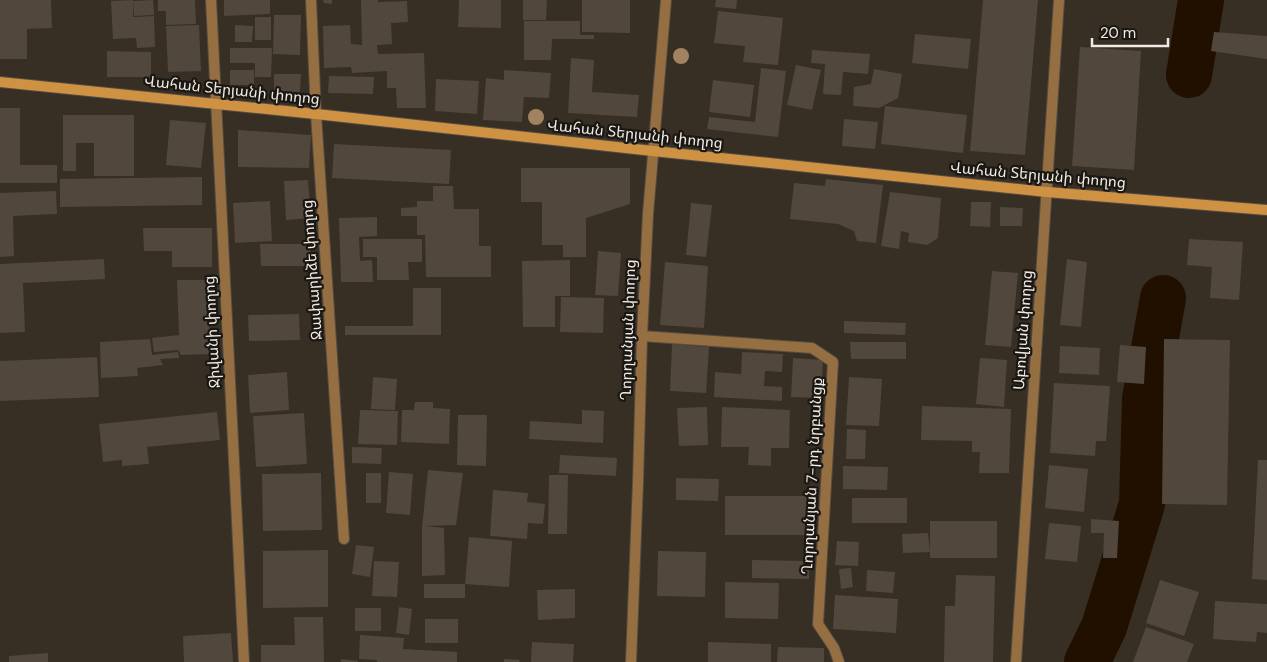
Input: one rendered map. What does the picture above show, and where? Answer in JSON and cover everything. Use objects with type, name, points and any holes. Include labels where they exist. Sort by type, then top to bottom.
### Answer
[{"type":"street","name":"Ջիվանի փողոց","points":[[211,0],[244,662]]},
{"type":"street","name":"Ջափարիձե փողոց","points":[[311,0],[316,114],[344,539]]},
{"type":"street","name":"Ղորղանյան փողոց","points":[[631,662],[648,214],[666,0]]},
{"type":"street","name":"Աբովյան փողոց","points":[[1016,662],[1059,0]]},
{"type":"street","name":"Վահան Տերյանի փողոց","points":[[0,82],[215,103],[1047,192],[1267,210]]},
{"type":"street","name":"Ղորղանյան 7-րդ նրբանցք","points":[[642,336],[812,348],[833,362],[818,624],[834,648],[839,662]]},
{"type":"building","points":[[0,0],[51,0],[52,28],[27,29],[27,59],[0,59]]},
{"type":"building","points":[[133,0],[133,17],[154,16],[155,47],[137,48],[136,38],[113,39],[111,1]]},
{"type":"building","points":[[153,0],[154,15],[134,16],[133,1]]},
{"type":"building","points":[[158,0],[195,0],[196,24],[166,25],[166,11],[158,11]]},
{"type":"building","points":[[224,0],[270,0],[270,14],[224,16]]},
{"type":"building","points":[[323,0],[332,0],[332,4],[324,3]]},
{"type":"building","points":[[361,0],[378,0],[378,2],[407,1],[408,22],[391,23],[392,44],[377,45],[378,54],[424,53],[426,108],[397,108],[396,88],[387,88],[387,71],[352,73],[351,67],[324,68],[323,26],[350,25],[351,44],[362,45]]},
{"type":"building","points":[[459,0],[501,0],[501,28],[458,27]]},
{"type":"building","points":[[523,0],[547,0],[546,20],[523,20]]},
{"type":"building","points":[[582,0],[630,0],[630,33],[582,32]]},
{"type":"building","points":[[716,0],[737,0],[736,9],[715,7]]},
{"type":"building","points":[[983,0],[1038,0],[1025,155],[970,151]]},
{"type":"building","points":[[718,11],[783,18],[778,65],[743,62],[745,46],[714,43]]},
{"type":"building","points":[[274,15],[301,15],[300,55],[273,54]]},
{"type":"building","points":[[255,17],[271,17],[271,40],[255,40]]},
{"type":"building","points":[[524,21],[580,21],[580,35],[594,35],[594,39],[552,39],[551,60],[524,60]]},
{"type":"building","points":[[199,25],[201,71],[168,72],[166,26]]},
{"type":"building","points":[[235,25],[253,26],[252,42],[235,42]]},
{"type":"building","points":[[1214,32],[1267,36],[1267,59],[1211,51]]},
{"type":"building","points":[[915,34],[971,39],[968,69],[912,63]]},
{"type":"building","points":[[1080,47],[1141,51],[1134,170],[1072,166]]},
{"type":"building","points":[[230,48],[272,48],[271,77],[255,77],[255,63],[230,63]]},
{"type":"building","points":[[812,50],[870,54],[868,74],[843,72],[841,95],[823,94],[825,64],[811,63]]},
{"type":"building","points":[[107,51],[151,52],[151,77],[107,77]]},
{"type":"building","points":[[571,58],[594,60],[592,92],[639,95],[637,117],[568,113]]},
{"type":"building","points":[[796,65],[821,70],[812,110],[787,105]]},
{"type":"building","points":[[761,68],[786,71],[778,137],[707,129],[709,117],[755,122]]},
{"type":"building","points":[[874,69],[902,74],[898,98],[879,108],[853,106],[854,87],[871,84]]},
{"type":"building","points":[[230,70],[254,70],[254,85],[230,85]]},
{"type":"building","points":[[504,70],[551,73],[549,98],[524,97],[522,122],[483,120],[486,78],[504,80]]},
{"type":"building","points":[[274,74],[301,74],[300,92],[274,91]]},
{"type":"building","points":[[329,76],[374,77],[373,94],[328,93]]},
{"type":"building","points":[[436,79],[479,81],[477,114],[435,111]]},
{"type":"building","points":[[713,80],[754,85],[750,117],[709,112]]},
{"type":"building","points":[[885,106],[967,115],[963,153],[881,144]]},
{"type":"building","points":[[0,108],[20,108],[20,165],[57,165],[57,183],[0,183]]},
{"type":"building","points":[[63,115],[134,115],[134,176],[94,176],[94,143],[76,143],[76,171],[63,171]]},
{"type":"building","points":[[844,119],[878,122],[875,149],[842,146]]},
{"type":"building","points":[[170,120],[206,123],[201,168],[166,165]]},
{"type":"building","points":[[238,130],[311,135],[309,168],[238,167]]},
{"type":"building","points":[[334,144],[451,150],[449,184],[332,178]]},
{"type":"building","points":[[521,168],[630,168],[630,204],[586,218],[586,257],[563,257],[563,245],[542,245],[542,202],[521,202]]},
{"type":"building","points":[[202,177],[202,205],[60,207],[60,179]]},
{"type":"building","points":[[826,179],[883,185],[876,243],[857,241],[854,231],[838,224],[790,219],[794,183],[825,186]]},
{"type":"building","points":[[308,180],[311,218],[286,220],[284,181]]},
{"type":"building","points":[[433,186],[453,186],[454,209],[479,209],[479,246],[491,246],[491,277],[426,277],[425,235],[417,235],[417,216],[401,216],[401,208],[417,207],[417,201],[433,201]]},
{"type":"building","points":[[56,191],[57,214],[13,216],[14,256],[0,257],[0,193]]},
{"type":"building","points":[[890,192],[941,198],[938,238],[927,245],[908,242],[909,233],[901,231],[899,249],[881,246]]},
{"type":"building","points":[[270,201],[272,241],[235,243],[233,203]]},
{"type":"building","points":[[971,202],[991,202],[990,227],[970,226]]},
{"type":"building","points":[[691,203],[712,205],[706,257],[686,255]]},
{"type":"building","points":[[1000,207],[1023,208],[1022,226],[1000,226]]},
{"type":"building","points":[[377,217],[377,236],[359,237],[360,261],[372,260],[373,282],[341,282],[339,218]]},
{"type":"building","points":[[143,228],[212,228],[212,267],[172,267],[172,251],[144,251]]},
{"type":"building","points":[[363,239],[422,239],[422,262],[408,262],[409,280],[377,280],[377,257],[363,257]]},
{"type":"building","points":[[1189,239],[1243,242],[1239,300],[1210,298],[1212,267],[1187,265]]},
{"type":"building","points":[[260,244],[310,244],[311,266],[261,266]]},
{"type":"building","points":[[598,251],[621,253],[618,296],[595,295]]},
{"type":"building","points":[[104,259],[105,279],[23,283],[25,332],[0,333],[0,264]]},
{"type":"building","points":[[1067,259],[1087,262],[1081,327],[1060,325]]},
{"type":"building","points":[[570,260],[570,296],[555,296],[555,327],[523,327],[522,261]]},
{"type":"building","points":[[665,262],[708,266],[704,328],[660,325]]},
{"type":"building","points":[[992,271],[1018,273],[1011,347],[985,345]]},
{"type":"building","points":[[177,280],[207,280],[213,354],[181,355],[178,350],[154,352],[152,338],[179,335]]},
{"type":"building","points":[[413,288],[441,288],[441,335],[345,335],[345,326],[413,326]]},
{"type":"building","points":[[561,297],[604,298],[603,333],[560,332]]},
{"type":"building","points":[[299,314],[300,340],[249,341],[248,315]]},
{"type":"building","points":[[844,321],[906,323],[905,335],[844,333]]},
{"type":"building","points":[[150,339],[152,355],[178,352],[179,358],[160,359],[163,365],[137,368],[138,376],[101,378],[100,342]]},
{"type":"building","points":[[1164,339],[1230,340],[1227,505],[1162,504]]},
{"type":"building","points":[[850,342],[906,342],[906,359],[851,359]]},
{"type":"building","points":[[672,344],[709,347],[706,393],[670,391]]},
{"type":"building","points":[[1120,345],[1146,347],[1144,384],[1117,382]]},
{"type":"building","points":[[1060,346],[1100,348],[1099,375],[1059,373]]},
{"type":"building","points":[[742,352],[783,354],[782,372],[765,371],[764,386],[782,387],[782,401],[714,397],[715,372],[741,374]]},
{"type":"building","points":[[97,357],[99,397],[0,401],[0,361]]},
{"type":"building","points":[[793,358],[823,360],[821,398],[791,397]]},
{"type":"building","points":[[980,358],[1007,360],[1004,407],[976,404]]},
{"type":"building","points":[[287,372],[289,410],[250,413],[248,375]]},
{"type":"building","points":[[373,377],[397,379],[395,410],[371,409]]},
{"type":"building","points":[[849,377],[882,379],[879,426],[846,425]]},
{"type":"building","points":[[1054,383],[1110,386],[1106,441],[1096,441],[1095,456],[1050,453]]},
{"type":"building","points":[[415,402],[433,402],[433,408],[450,409],[449,444],[401,442],[402,410],[414,410]]},
{"type":"building","points":[[922,406],[1011,409],[1009,473],[979,473],[980,452],[972,452],[972,441],[921,440]]},
{"type":"building","points":[[707,407],[708,445],[679,446],[677,408]]},
{"type":"building","points":[[722,407],[790,410],[789,448],[771,448],[771,466],[748,465],[749,447],[721,447]]},
{"type":"building","points":[[360,410],[398,411],[397,445],[358,444]]},
{"type":"building","points":[[582,410],[604,411],[603,443],[529,439],[530,421],[582,424]]},
{"type":"building","points":[[217,412],[220,440],[147,447],[149,464],[122,466],[122,460],[103,462],[99,424]]},
{"type":"building","points":[[304,413],[307,464],[256,467],[253,416]]},
{"type":"building","points":[[458,415],[487,415],[486,466],[457,465]]},
{"type":"building","points":[[847,429],[866,430],[865,459],[846,459]]},
{"type":"building","points":[[352,447],[382,448],[381,464],[352,463]]},
{"type":"building","points":[[560,455],[617,458],[616,476],[559,473]]},
{"type":"building","points":[[1258,460],[1267,460],[1267,580],[1252,579]]},
{"type":"building","points":[[1049,465],[1088,469],[1084,512],[1045,508]]},
{"type":"building","points":[[843,466],[888,467],[887,490],[843,489]]},
{"type":"building","points":[[428,470],[463,473],[456,525],[425,526],[444,528],[445,575],[422,576],[422,527]]},
{"type":"building","points":[[389,472],[413,474],[410,515],[386,513]]},
{"type":"building","points":[[321,473],[322,530],[263,531],[262,474]]},
{"type":"building","points":[[366,473],[381,473],[381,503],[366,503]]},
{"type":"building","points":[[549,475],[568,475],[567,534],[548,534]]},
{"type":"building","points":[[676,478],[719,479],[718,501],[676,500]]},
{"type":"building","points":[[493,490],[528,493],[527,502],[545,504],[543,524],[528,523],[527,539],[490,536]]},
{"type":"building","points":[[725,496],[812,496],[812,535],[725,535]]},
{"type":"building","points":[[852,498],[907,498],[907,523],[852,523]]},
{"type":"building","points":[[1091,519],[1119,521],[1117,558],[1103,558],[1104,533],[1091,533]]},
{"type":"building","points":[[930,521],[997,521],[997,558],[930,558]]},
{"type":"building","points":[[1049,523],[1081,526],[1077,562],[1045,559]]},
{"type":"building","points":[[928,533],[930,552],[903,553],[902,534]]},
{"type":"building","points":[[469,537],[512,541],[509,587],[465,584]]},
{"type":"building","points":[[837,541],[859,542],[858,566],[835,565]]},
{"type":"building","points":[[356,545],[374,547],[370,577],[352,574]]},
{"type":"building","points":[[328,550],[328,607],[263,608],[263,551]]},
{"type":"building","points":[[658,551],[706,552],[705,597],[657,596]]},
{"type":"building","points":[[752,560],[809,561],[809,579],[752,578]]},
{"type":"building","points":[[374,561],[399,562],[397,597],[372,596]]},
{"type":"building","points":[[851,568],[853,587],[841,589],[839,569]]},
{"type":"building","points":[[867,570],[895,572],[893,593],[866,591]]},
{"type":"building","points":[[956,575],[995,576],[993,662],[944,662],[945,606],[955,606]]},
{"type":"building","points":[[1160,580],[1199,592],[1184,636],[1146,623]]},
{"type":"building","points":[[725,582],[779,583],[778,619],[725,618]]},
{"type":"building","points":[[424,584],[465,584],[465,598],[424,598]]},
{"type":"building","points":[[575,589],[575,618],[538,620],[537,590]]},
{"type":"building","points":[[835,595],[898,599],[896,633],[833,629]]},
{"type":"building","points":[[1215,601],[1267,604],[1267,633],[1257,632],[1256,642],[1213,639]]},
{"type":"building","points":[[399,607],[412,609],[409,635],[396,633]]},
{"type":"building","points":[[355,608],[381,608],[381,631],[355,631]]},
{"type":"building","points":[[294,617],[323,617],[324,662],[261,662],[261,645],[295,645]]},
{"type":"building","points":[[425,619],[458,619],[458,643],[425,643]]},
{"type":"building","points":[[1146,627],[1194,644],[1187,662],[1133,662]]},
{"type":"building","points":[[231,633],[233,662],[184,662],[183,636]]},
{"type":"building","points":[[360,635],[404,638],[403,649],[457,652],[457,662],[377,662],[377,660],[359,659]]},
{"type":"building","points":[[532,642],[574,644],[573,662],[531,662]]},
{"type":"building","points":[[708,642],[771,644],[771,662],[708,662]]},
{"type":"building","points":[[778,647],[824,648],[824,662],[777,662]]},
{"type":"building","points":[[48,653],[48,662],[9,662],[9,656]]},
{"type":"building","points":[[341,659],[358,661],[358,662],[341,662]]},
{"type":"building","points":[[504,659],[520,660],[519,662],[504,662]]},
{"type":"waterway","points":[[1189,75],[1201,0]]},
{"type":"waterway","points":[[1087,662],[1104,627],[1142,504],[1145,399],[1163,298]]}]
